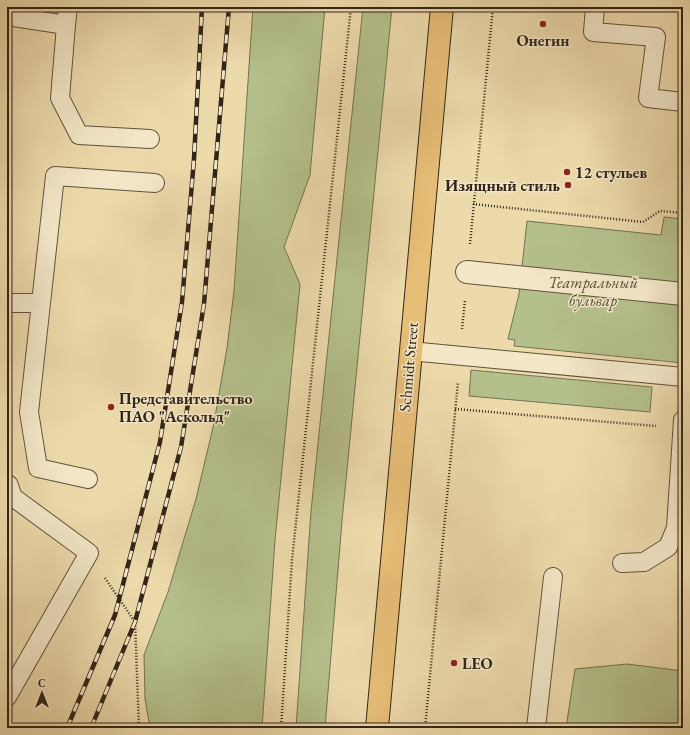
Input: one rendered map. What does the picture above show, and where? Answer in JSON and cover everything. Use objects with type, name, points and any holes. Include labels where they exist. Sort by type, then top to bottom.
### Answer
[{"type":"main road","name":"Schmidt Street","points":[[377,728],[442,7]]},
{"type":"street","points":[[467,272],[683,294]]},
{"type":"lane","points":[[68,7],[60,98],[79,135],[150,139]]},
{"type":"lane","points":[[595,7],[593,32],[656,37],[648,98],[683,102]]},
{"type":"lane","points":[[7,16],[66,25]]},
{"type":"lane","points":[[88,480],[38,468],[30,412],[55,176],[155,183]]},
{"type":"lane","points":[[7,303],[42,303]]},
{"type":"lane","points":[[410,351],[683,377]]},
{"type":"lane","points":[[622,563],[644,562],[668,547],[676,528],[683,424]]},
{"type":"lane","points":[[7,697],[89,553],[8,494]]},
{"type":"lane","points":[[536,728],[553,577]]},
{"type":"path","points":[[281,728],[292,560],[351,7]]},
{"type":"path","points":[[473,204],[643,222],[660,211],[683,213]]},
{"type":"path","points":[[455,409],[683,424]]},
{"type":"path","points":[[89,553],[135,622],[139,728]]},
{"type":"green space","points":[[253,7],[325,7],[310,175],[284,247],[300,284],[275,540],[262,728],[182,726],[182,728],[150,728],[145,699],[144,655],[168,592],[196,499],[214,423],[227,348],[234,291]]},
{"type":"green space","points":[[363,7],[392,7],[342,521],[325,728],[296,728],[311,511]]},
{"type":"green space","name":"Театральный бульвар","points":[[664,217],[683,219],[683,363],[514,346],[515,340],[508,339],[519,294],[527,221],[661,235]]},
{"type":"green space","points":[[471,370],[652,387],[650,412],[469,396]]},
{"type":"green space","points":[[627,664],[683,671],[683,728],[566,728],[575,669]]},
{"type":"railway","points":[[67,728],[115,615],[160,442],[182,302],[194,159],[202,7]]},
{"type":"railway","points":[[91,728],[135,622],[181,447],[204,304],[229,7]]},
{"type":"place","name":"Онегин","points":[[543,24]]},
{"type":"place","name":"12 стульев","points":[[567,172]]},
{"type":"place","name":"Изящный стиль","points":[[568,185]]},
{"type":"place","name":"Представительство ПАО \"Аскольд\"","points":[[111,407]]},
{"type":"place","name":"LEO","points":[[454,663]]}]
